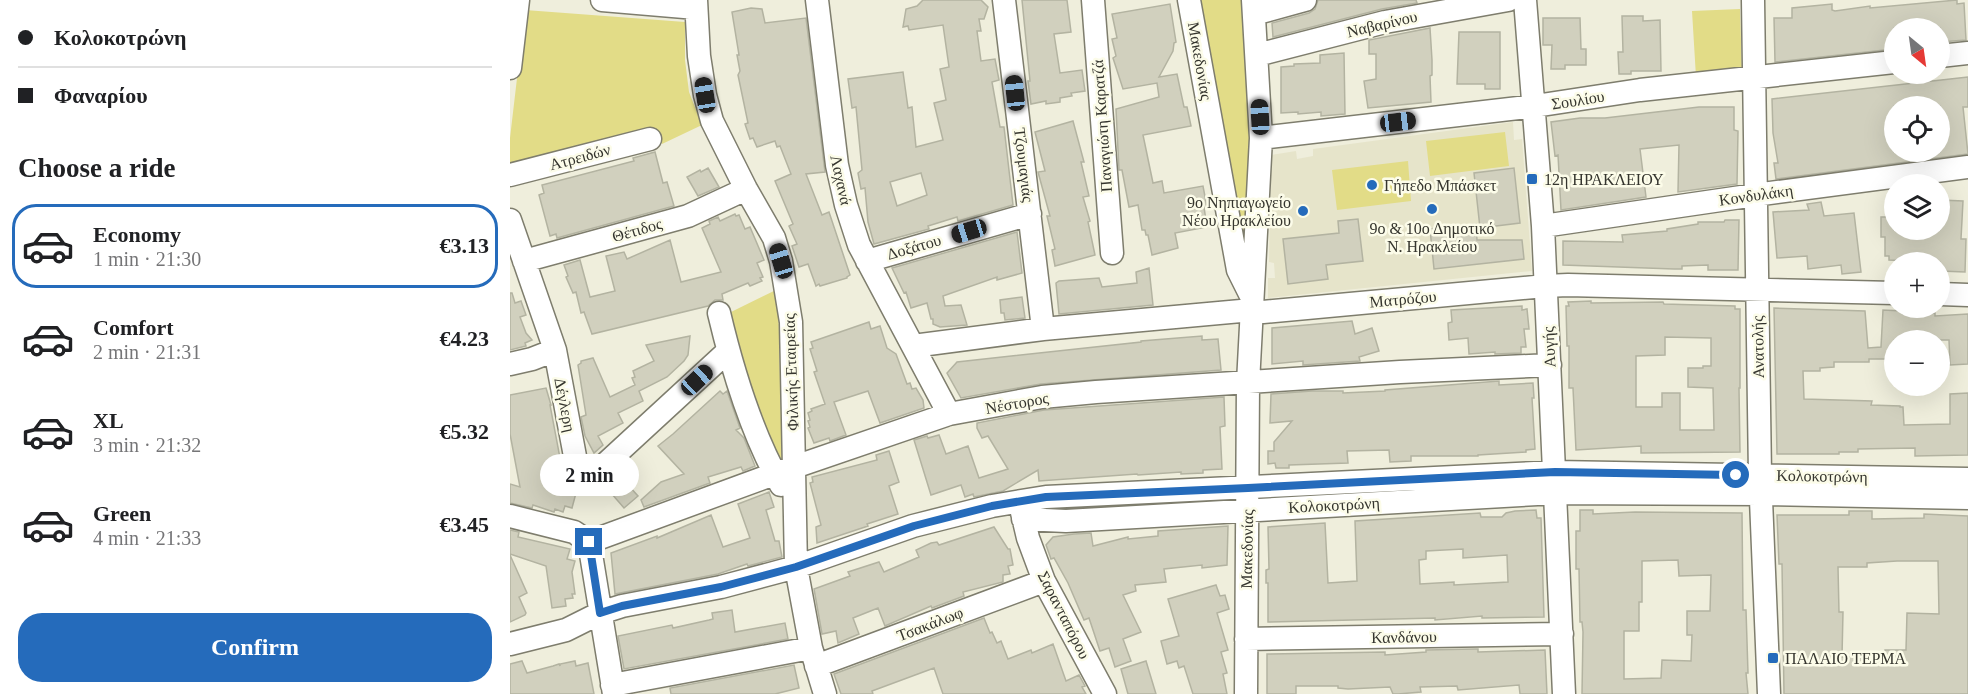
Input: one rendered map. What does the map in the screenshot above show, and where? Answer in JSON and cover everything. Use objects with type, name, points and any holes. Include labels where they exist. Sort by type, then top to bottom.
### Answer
[{"type":"street","points":[[510,68],[518,0]]},
{"type":"street","points":[[602,0],[696,4]]},
{"type":"street","name":"Λαχανά","points":[[816,0],[837,165],[846,205],[859,245],[913,346]]},
{"type":"street","name":"Τζουμαγιάς","points":[[1004,0],[1043,329]]},
{"type":"street","name":"Παναγιώτη Καρατζά","points":[[1092,0],[1112,253]]},
{"type":"street","name":"Μακεδονίας","points":[[1189,0],[1238,270],[1252,304]]},
{"type":"street","points":[[1254,7],[1305,0]]},
{"type":"street","name":"Ναβαρίνου","points":[[1257,55],[1384,22],[1509,0]]},
{"type":"street","name":"Αυγής","points":[[1525,0],[1543,226],[1564,694]]},
{"type":"street","name":"Ανατολής","points":[[1753,0],[1760,484],[1769,694]]},
{"type":"street","name":"Φιλικής Εταιρείας","points":[[696,4],[699,56],[712,121],[774,238],[781,261],[791,322],[784,470]]},
{"type":"street","name":"Μακεδονίας","points":[[1246,694],[1248,383],[1261,138],[1254,7]]},
{"type":"street","points":[[1950,55],[1968,53]]},
{"type":"street","name":"Σουλίου","points":[[1261,138],[1535,106],[1640,90],[1884,63]]},
{"type":"street","name":"Ατρειδών","points":[[510,175],[650,139]]},
{"type":"street","name":"Κονδυλάκη","points":[[1543,226],[1968,167]]},
{"type":"street","name":"Θέτιδος","points":[[524,261],[688,216],[746,189]]},
{"type":"street","name":"Δοξάτου","points":[[867,261],[1030,214]]},
{"type":"street","name":"Δέγλερη","points":[[510,220],[555,350],[577,467],[583,473],[588,474],[602,467],[728,351]]},
{"type":"street","name":"Ματρόζου","points":[[913,346],[1252,304],[1263,312],[1545,286],[1884,293]]},
{"type":"street","points":[[1950,294],[1968,295]]},
{"type":"street","name":"Φιλικής Εταιρείας","points":[[719,313],[728,351],[749,413],[784,470],[795,510],[796,567],[813,657],[825,694]]},
{"type":"street","points":[[913,346],[949,414]]},
{"type":"street","points":[[510,364],[555,350]]},
{"type":"street","name":"Νέστορος","points":[[589,542],[784,470],[949,414],[1042,397],[1096,392],[1400,372],[1550,365]]},
{"type":"street","name":"Κολοκοτρώνη","points":[[510,644],[566,630],[600,613],[622,606],[721,587],[796,567],[914,526],[1021,509],[1046,497],[1248,499],[1556,483],[1760,484],[1968,479]]},
{"type":"street","name":"Κολοκοτρώνη","points":[[1760,484],[1968,498]]},
{"type":"street","name":"Σαρανταπόρου","points":[[1021,509],[1044,581],[1105,694]]},
{"type":"street","points":[[510,516],[574,532],[589,542],[613,690]]},
{"type":"street","name":"Τσακάλωφ","points":[[613,690],[662,685],[813,657],[1044,581]]},
{"type":"street","name":"Κανδάνου","points":[[1246,639],[1562,634]]},
{"type":"shaded area","points":[[1195,0],[1243,0],[1251,147],[1246,249],[1243,249]]},
{"type":"shaded area","points":[[1740,9],[1742,73],[1696,77],[1692,11]]},
{"type":"shaded area","points":[[525,10],[685,22],[685,60],[689,92],[702,125],[662,144],[656,133],[510,169],[510,138]]},
{"type":"shaded area","name":"9ο & 10ο Δημοτικό Ν. Ηρακλείου","points":[[1513,122],[1514,140],[1522,139],[1532,271],[1268,298],[1268,278],[1275,278],[1274,263],[1269,262],[1271,155],[1296,151],[1297,159],[1313,156],[1313,149]]},
{"type":"shaded area","points":[[1505,132],[1509,166],[1430,176],[1426,141]]},
{"type":"shaded area","name":"Γήπεδο Μπάσκετ","points":[[1408,161],[1411,201],[1337,210],[1332,170]]},
{"type":"shaded area","points":[[778,289],[782,466],[770,469],[729,313]]},
{"type":"building","points":[[923,0],[981,0],[988,7],[984,19],[979,19],[981,31],[977,31],[981,61],[995,59],[999,80],[992,82],[1000,127],[1004,127],[1013,205],[958,221],[957,217],[928,226],[929,229],[874,244],[868,222],[865,188],[861,189],[858,173],[862,170],[856,107],[852,108],[848,79],[903,72],[908,108],[912,107],[916,147],[943,140],[934,103],[946,100],[940,69],[949,67],[943,25],[909,30],[908,26],[903,27],[906,9],[917,6]],"holes":[[[921,173],[927,195],[897,206],[890,182]]]},
{"type":"building","points":[[1022,0],[1067,0],[1071,32],[1054,34],[1060,73],[1082,70],[1085,91],[1071,93],[1072,96],[1060,98],[1060,102],[1046,104],[1046,101],[1031,104]]},
{"type":"building","points":[[1318,0],[1416,0],[1417,3],[1382,9],[1273,37],[1272,23],[1309,13],[1315,9]]},
{"type":"building","points":[[1957,0],[1957,4],[1964,3],[1966,40],[1950,41],[1950,18],[1884,18],[1884,50],[1775,62],[1774,18],[1792,18],[1792,8],[1832,4],[1832,10],[1835,11],[1870,6],[1870,8]]},
{"type":"building","points":[[1170,4],[1176,42],[1159,77],[1177,74],[1184,107],[1187,107],[1191,126],[1143,135],[1153,183],[1162,181],[1164,193],[1203,186],[1207,207],[1204,207],[1207,227],[1175,233],[1178,248],[1152,255],[1148,235],[1145,230],[1142,230],[1138,205],[1129,207],[1122,170],[1119,170],[1116,109],[1159,97],[1157,83],[1123,89],[1113,58],[1116,56],[1112,39],[1117,38],[1112,14]]},
{"type":"building","points":[[751,8],[762,9],[765,23],[806,18],[825,172],[806,174],[822,215],[829,212],[850,275],[847,278],[816,286],[808,264],[799,267],[792,246],[797,244],[789,226],[793,224],[775,181],[791,174],[780,146],[777,147],[775,141],[757,147],[753,138],[750,139],[745,124],[748,123],[738,75],[740,71],[737,55],[739,55],[732,12]]},
{"type":"building","points":[[1622,16],[1643,16],[1643,21],[1660,20],[1661,71],[1631,71],[1631,74],[1619,74],[1618,52],[1623,52]]},
{"type":"building","points":[[1543,18],[1580,18],[1581,49],[1586,49],[1586,65],[1565,65],[1565,69],[1551,69],[1552,45],[1543,45]]},
{"type":"building","points":[[1430,28],[1431,102],[1368,108],[1364,81],[1376,79],[1376,54],[1369,54],[1369,40]]},
{"type":"building","points":[[1459,32],[1500,32],[1500,89],[1485,89],[1485,84],[1457,84]]},
{"type":"building","points":[[1344,53],[1345,114],[1321,116],[1321,112],[1281,113],[1281,67],[1320,63],[1320,55]]},
{"type":"building","points":[[1968,77],[1968,107],[1963,107],[1968,154],[1950,156],[1950,96],[1884,96],[1884,162],[1907,162],[1776,179],[1774,163],[1778,163],[1773,133],[1772,99],[1906,84],[1950,84],[1950,79]]},
{"type":"building","points":[[1699,107],[1734,107],[1734,130],[1738,131],[1737,184],[1678,192],[1679,145],[1640,149],[1646,197],[1561,210],[1558,155],[1555,156],[1551,122]]},
{"type":"building","points":[[1073,121],[1084,162],[1081,162],[1089,196],[1083,197],[1090,221],[1088,222],[1095,255],[1055,266],[1052,250],[1055,249],[1047,216],[1050,216],[1038,172],[1045,171],[1035,132]]},
{"type":"building","points":[[655,152],[663,183],[667,182],[674,206],[557,238],[556,234],[550,236],[539,195],[544,193],[542,185],[634,161],[633,158]]},
{"type":"building","points":[[708,168],[719,187],[698,196],[687,177]]},
{"type":"building","points":[[1514,168],[1520,223],[1480,228],[1474,173]]},
{"type":"building","points":[[1950,200],[1963,201],[1961,239],[1966,239],[1965,272],[1950,271],[1950,252],[1885,252],[1885,240],[1950,240]]},
{"type":"building","points":[[1821,202],[1824,216],[1854,213],[1861,272],[1842,274],[1841,265],[1808,269],[1807,256],[1777,258],[1773,212],[1809,210],[1807,204]]},
{"type":"building","points":[[735,214],[739,215],[745,229],[750,227],[764,260],[757,263],[763,277],[760,278],[762,281],[750,286],[748,283],[722,294],[723,300],[715,300],[708,306],[592,334],[584,312],[581,313],[576,292],[573,293],[566,277],[568,276],[564,265],[580,260],[590,297],[615,291],[606,256],[624,252],[627,259],[670,240],[681,282],[721,272],[702,228],[710,224],[709,221],[718,217],[720,221]]},
{"type":"building","points":[[1881,217],[1884,217],[1884,237],[1881,237]]},
{"type":"building","points":[[1358,219],[1363,261],[1326,265],[1328,279],[1288,284],[1283,239],[1339,233],[1338,221]]},
{"type":"building","points":[[1725,220],[1739,220],[1738,270],[1708,270],[1708,265],[1682,266],[1682,269],[1674,269],[1563,265],[1563,241],[1623,242],[1622,235],[1667,231],[1667,229],[1698,224],[1698,222],[1724,222]]},
{"type":"building","points":[[1476,224],[1477,240],[1522,240],[1524,259],[1434,269],[1430,229]]},
{"type":"building","points":[[1017,232],[1022,273],[997,280],[997,277],[943,296],[945,306],[961,305],[967,325],[940,327],[933,324],[927,303],[911,308],[906,292],[904,293],[892,268]]},
{"type":"building","points":[[1149,268],[1153,305],[1059,314],[1056,283],[1059,281],[1099,278],[1102,287],[1137,283],[1136,272]]},
{"type":"building","points":[[510,293],[515,303],[521,301],[526,315],[520,317],[526,333],[532,340],[525,343],[526,346],[510,350]]},
{"type":"building","points":[[1022,297],[1025,318],[1005,320],[1004,313],[1001,313],[1000,300]]},
{"type":"building","points":[[1568,302],[1663,302],[1664,304],[1735,306],[1735,309],[1740,309],[1740,452],[1641,453],[1641,446],[1576,450],[1573,388],[1569,388],[1566,306],[1569,306]],"holes":[[[1665,337],[1711,338],[1711,366],[1688,368],[1688,387],[1713,388],[1714,430],[1680,430],[1680,393],[1662,393],[1662,407],[1636,407],[1636,356],[1665,355]]]},
{"type":"building","points":[[1522,306],[1522,310],[1527,309],[1529,329],[1524,329],[1526,347],[1521,347],[1521,353],[1469,354],[1468,338],[1449,340],[1448,323],[1452,322],[1451,310]]},
{"type":"building","points":[[1774,308],[1865,311],[1868,348],[1881,347],[1883,310],[1884,318],[1950,318],[1950,315],[1968,314],[1968,364],[1950,365],[1950,330],[1884,330],[1884,359],[1869,359],[1869,362],[1834,362],[1834,367],[1820,368],[1820,371],[1803,371],[1804,399],[1872,401],[1871,405],[1900,406],[1903,407],[1904,425],[1950,424],[1950,394],[1968,393],[1968,455],[1915,456],[1915,448],[1858,449],[1858,452],[1839,452],[1839,454],[1777,454]]},
{"type":"building","points":[[1352,321],[1355,334],[1372,328],[1379,351],[1359,357],[1360,361],[1303,365],[1303,361],[1272,364],[1272,328]]},
{"type":"building","points":[[869,322],[871,329],[880,326],[887,348],[896,354],[907,384],[910,383],[912,389],[916,388],[923,400],[924,408],[880,423],[868,391],[834,402],[846,435],[830,441],[829,438],[814,443],[808,428],[810,420],[808,413],[812,411],[811,409],[825,404],[814,372],[817,371],[810,349],[813,348],[811,342]]},
{"type":"building","points":[[690,336],[688,355],[684,361],[667,377],[639,391],[643,401],[618,413],[623,423],[598,436],[603,445],[594,453],[585,436],[581,417],[586,415],[578,365],[581,361],[593,358],[610,397],[635,385],[632,378],[635,377],[633,371],[654,361],[646,345]]},
{"type":"building","points":[[1202,336],[1202,340],[1218,339],[1221,370],[1041,384],[961,398],[947,373],[957,362]]},
{"type":"building","points":[[1499,381],[1499,385],[1533,383],[1535,449],[1526,450],[1526,452],[1478,456],[1411,456],[1411,461],[1390,462],[1389,450],[1347,451],[1348,463],[1289,465],[1289,468],[1276,468],[1275,463],[1268,464],[1268,451],[1274,451],[1274,442],[1292,421],[1270,423],[1271,394],[1312,391],[1343,391],[1343,393],[1385,391]]},
{"type":"building","points":[[546,388],[566,490],[576,493],[572,508],[565,506],[563,512],[555,509],[554,512],[533,505],[532,508],[510,503],[510,484],[520,487],[510,434],[510,395]]},
{"type":"building","points":[[720,391],[723,394],[727,391],[740,428],[736,430],[744,438],[755,466],[743,471],[741,467],[708,477],[710,483],[644,507],[641,500],[661,482],[684,474],[658,446]]},
{"type":"building","points":[[1224,397],[1225,426],[1220,427],[1222,469],[1203,470],[1203,473],[1137,474],[1039,481],[1038,470],[1003,491],[965,497],[961,485],[931,495],[914,440],[939,435],[946,454],[968,446],[979,478],[1008,469],[988,436],[982,438],[977,423],[1044,410]]},
{"type":"building","points":[[889,451],[899,482],[889,486],[898,514],[817,543],[816,527],[821,525],[810,483],[813,482],[812,477],[877,460],[876,455]]},
{"type":"building","points":[[618,474],[638,496],[624,508],[605,486]]},
{"type":"building","points":[[769,492],[774,507],[766,510],[775,541],[779,541],[782,557],[748,566],[747,564],[718,574],[615,594],[611,553],[657,536],[657,538],[711,515],[723,547],[750,538],[738,504]]},
{"type":"building","points":[[1536,510],[1537,518],[1541,518],[1544,617],[1482,618],[1482,616],[1435,620],[1435,618],[1268,622],[1266,570],[1269,569],[1268,527],[1325,523],[1328,583],[1357,581],[1355,521],[1480,513],[1481,517],[1502,517],[1506,513]],"holes":[[[1463,549],[1463,558],[1507,555],[1508,582],[1420,584],[1419,560],[1426,559],[1426,551]]]},
{"type":"building","points":[[1580,510],[1593,510],[1593,514],[1742,513],[1743,610],[1746,610],[1748,694],[1582,694],[1583,632],[1582,622],[1580,622],[1579,569],[1576,569],[1576,531],[1580,531]],"holes":[[[1678,560],[1679,576],[1711,575],[1710,611],[1687,611],[1687,635],[1692,635],[1691,661],[1662,660],[1661,678],[1624,679],[1624,631],[1639,631],[1642,561]]]},
{"type":"building","points":[[1849,511],[1872,511],[1872,519],[1924,518],[1924,514],[1968,516],[1968,694],[1784,694],[1782,564],[1779,564],[1777,515],[1849,515]],"holes":[[[1897,561],[1938,561],[1939,614],[1907,613],[1906,650],[1885,650],[1885,655],[1842,657],[1843,612],[1839,612],[1838,567],[1867,567],[1867,563]]]},
{"type":"building","points":[[1228,526],[1227,565],[1164,569],[1166,582],[1135,585],[1136,591],[1123,595],[1141,632],[1123,639],[1131,661],[1115,667],[1109,648],[1100,651],[1089,618],[1084,620],[1068,583],[1054,558],[1051,559],[1046,545],[1053,537],[1074,534],[1091,533],[1093,546],[1128,537],[1128,539],[1158,536],[1158,531]]},
{"type":"building","points":[[994,527],[1010,549],[1013,565],[1008,566],[1010,574],[1003,575],[1003,582],[963,592],[964,596],[932,608],[931,606],[885,626],[878,608],[853,618],[859,634],[838,643],[836,631],[822,634],[814,589],[850,576],[848,572],[879,562],[884,572],[919,557],[916,550],[931,543],[937,542],[939,545]]},
{"type":"building","points":[[510,530],[519,532],[518,537],[570,549],[567,559],[575,561],[572,572],[575,594],[572,594],[573,598],[565,599],[566,606],[552,608],[546,566],[510,554]]},
{"type":"building","points":[[510,555],[527,593],[519,597],[525,615],[510,622]]},
{"type":"building","points":[[1216,585],[1220,596],[1225,595],[1229,609],[1217,613],[1228,650],[1221,652],[1227,673],[1223,674],[1227,694],[1193,694],[1184,666],[1179,668],[1177,661],[1167,664],[1161,641],[1179,636],[1168,599]]},
{"type":"building","points":[[732,610],[735,632],[785,623],[788,639],[624,669],[618,636],[709,620],[713,619],[712,613]]},
{"type":"building","points":[[984,618],[997,643],[1001,641],[1008,659],[1031,650],[1032,653],[1053,644],[1066,681],[1079,675],[1085,686],[1082,687],[1086,694],[943,694],[934,668],[872,691],[873,694],[841,694],[834,674]]},
{"type":"building","points":[[1478,649],[1478,652],[1545,650],[1547,694],[1520,694],[1519,685],[1458,690],[1457,686],[1420,687],[1421,692],[1398,694],[1393,694],[1390,687],[1348,689],[1338,688],[1338,686],[1296,686],[1296,694],[1267,694],[1267,654],[1385,652],[1385,655],[1426,652],[1426,650]]},
{"type":"building","points":[[522,661],[527,673],[575,661],[576,666],[588,663],[594,694],[510,694],[510,664]]},
{"type":"building","points":[[1146,661],[1156,694],[1128,694],[1121,669]]},
{"type":"building","points":[[794,665],[799,688],[775,694],[671,694],[670,688]]},
{"type":"place","name":"12η ΗΡΑΚΛΕΙΟΥ","points":[[1532,179]]},
{"type":"place","name":"Γήπεδο Μπάσκετ","points":[[1372,185]]},
{"type":"place","name":"9ο & 10ο Δημοτικό Ν. Ηρακλείου","points":[[1432,209]]},
{"type":"place","name":"9ο Νηπιαγωγείο Νέου Ηρακλείου","points":[[1303,211]]},
{"type":"place","name":"ΠΑΛΑΙΟ ΤΕΡΜΑ","points":[[1773,658]]},
{"type":"route","points":[[589,542],[600,613],[622,606],[721,587],[796,567],[914,526],[1019,500],[1555,472],[1736,475]]}]
